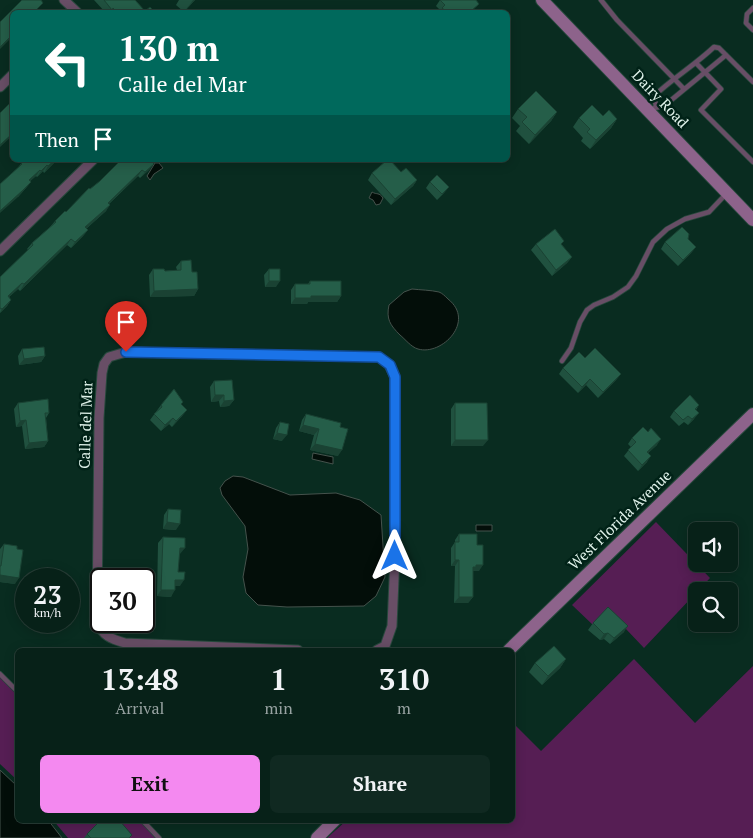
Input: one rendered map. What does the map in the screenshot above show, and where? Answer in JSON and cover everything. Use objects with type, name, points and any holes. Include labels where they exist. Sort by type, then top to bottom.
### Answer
[{"type":"street","points":[[64,0],[75,10]]},
{"type":"street","name":"Dairy Road","points":[[542,0],[653,109],[753,220]]},
{"type":"street","points":[[0,87],[10,76]]},
{"type":"street","points":[[0,251],[91,162]]},
{"type":"street","name":"Calle del Mar","points":[[249,648],[125,643],[108,638],[101,631],[97,622],[99,418],[102,373],[104,364],[109,357],[126,352],[379,357],[390,365],[395,377],[395,556],[392,626],[383,648]]},
{"type":"street","name":"West Florida Avenue","points":[[511,648],[753,414]]},
{"type":"street","points":[[317,838],[332,823]]},
{"type":"lane","points":[[601,0],[684,89]]},
{"type":"lane","points":[[753,8],[747,14],[746,24],[753,30]]},
{"type":"lane","points":[[726,55],[664,106],[653,109],[654,96],[714,47],[719,48],[726,55],[753,82]]},
{"type":"lane","points":[[696,63],[721,89],[701,110],[753,162]]},
{"type":"lane","points":[[562,361],[570,348],[580,322],[588,310],[628,287],[636,276],[653,242],[667,229],[685,219],[709,212],[727,193]]},
{"type":"lane","points":[[0,674],[15,689]]},
{"type":"lane","points":[[145,823],[159,838]]},
{"type":"shaded area","points":[[155,163],[159,163],[163,168],[154,174],[150,180],[147,176]]},
{"type":"shaded area","points":[[372,192],[379,194],[383,198],[380,204],[376,205],[369,198]]},
{"type":"shaded area","points":[[412,289],[440,292],[456,308],[459,317],[453,335],[437,347],[427,350],[415,348],[400,335],[390,322],[388,314],[389,305],[404,292]]},
{"type":"shaded area","points":[[313,453],[333,457],[333,464],[312,459]]},
{"type":"shaded area","points":[[233,476],[243,477],[290,495],[336,493],[360,500],[381,515],[385,577],[376,596],[364,606],[287,607],[258,605],[246,593],[243,577],[248,549],[245,526],[222,495],[220,488],[225,481]]},
{"type":"shaded area","points":[[656,522],[688,555],[688,572],[704,572],[710,578],[706,582],[688,582],[688,601],[644,648],[608,610],[593,625],[572,605]]},
{"type":"shaded area","points":[[476,525],[492,525],[492,531],[476,531]]},
{"type":"shaded area","points":[[634,659],[695,723],[753,666],[753,838],[327,838],[344,823],[515,823],[515,725],[541,751]]},
{"type":"shaded area","points":[[0,677],[15,693],[15,778],[0,764]]},
{"type":"shaded area","points":[[0,770],[15,784],[15,823],[50,823],[62,838],[0,838]]},
{"type":"shaded area","points":[[56,823],[143,823],[158,838],[68,838]]},
{"type":"building","points":[[22,0],[41,0],[43,3],[37,9],[39,10],[12,10]]},
{"type":"building","points":[[104,0],[135,0],[144,10],[115,10],[113,8],[112,10]]},
{"type":"building","points":[[440,0],[476,0],[479,4],[472,10],[444,10],[442,8],[445,5]]},
{"type":"building","points":[[10,12],[10,37],[0,47],[0,22]]},
{"type":"building","points":[[536,91],[557,112],[535,135],[522,122],[527,117],[518,109]]},
{"type":"building","points":[[10,103],[10,136],[0,145],[0,113]]},
{"type":"building","points":[[592,105],[603,116],[609,110],[617,119],[596,140],[587,132],[590,129],[579,118]]},
{"type":"building","points":[[53,162],[29,180],[31,182],[0,211],[0,184],[21,163]]},
{"type":"building","points":[[119,162],[152,162],[154,164],[145,172],[142,170],[108,203],[110,205],[85,227],[88,230],[75,242],[71,239],[24,284],[22,283],[8,296],[11,300],[2,309],[0,308],[0,277],[65,211],[89,188],[100,181]]},
{"type":"building","points":[[385,162],[392,162],[401,172],[406,168],[417,180],[395,199],[372,173]]},
{"type":"building","points":[[437,175],[449,187],[442,194],[430,182]]},
{"type":"building","points":[[682,227],[689,234],[688,239],[696,247],[683,260],[665,242]]},
{"type":"building","points":[[555,229],[564,241],[561,244],[572,257],[556,270],[536,244]]},
{"type":"building","points":[[191,260],[192,272],[197,272],[198,289],[154,291],[153,269],[164,269],[165,271],[181,270],[181,261]]},
{"type":"building","points":[[269,269],[280,269],[280,281],[269,281]]},
{"type":"building","points":[[310,281],[341,281],[341,296],[295,298],[295,284],[310,284]]},
{"type":"building","points":[[44,347],[45,356],[24,359],[22,349]]},
{"type":"building","points":[[595,348],[621,374],[603,392],[590,379],[582,387],[563,368],[579,352],[585,358]]},
{"type":"building","points":[[232,380],[234,400],[224,401],[224,395],[215,395],[214,381]]},
{"type":"building","points":[[174,389],[183,402],[181,404],[187,410],[176,421],[173,418],[165,425],[154,414],[162,407],[161,405]]},
{"type":"building","points":[[690,395],[699,405],[695,409],[699,413],[692,419],[688,416],[683,420],[674,411]]},
{"type":"building","points":[[48,399],[49,413],[45,413],[48,441],[29,443],[26,420],[20,421],[18,403]]},
{"type":"building","points":[[455,403],[487,403],[488,440],[455,440]]},
{"type":"building","points":[[306,414],[341,423],[340,427],[348,429],[342,450],[315,444],[319,429],[303,425]]},
{"type":"building","points":[[280,422],[289,424],[287,435],[277,433]]},
{"type":"building","points":[[643,427],[648,432],[651,428],[661,439],[647,452],[651,456],[642,465],[628,450],[636,442],[632,438]]},
{"type":"building","points":[[168,509],[181,510],[180,524],[167,522]]},
{"type":"building","points":[[459,534],[477,534],[477,545],[483,545],[483,565],[473,567],[473,597],[459,597],[459,560],[455,560],[455,542],[459,542]]},
{"type":"building","points":[[163,537],[185,538],[185,548],[180,548],[178,572],[185,572],[184,580],[175,580],[175,590],[161,590]]},
{"type":"building","points":[[4,544],[17,546],[17,549],[23,550],[20,568],[15,568],[15,577],[0,575]]},
{"type":"building","points":[[608,607],[628,626],[614,638],[608,633],[604,634],[593,623]]},
{"type":"building","points":[[554,646],[566,659],[548,676],[535,663]]},
{"type":"building","points":[[98,823],[122,823],[132,835],[129,838],[91,838],[87,834]]},
{"type":"route","points":[[126,352],[379,357],[390,365],[395,377],[395,556]]}]
